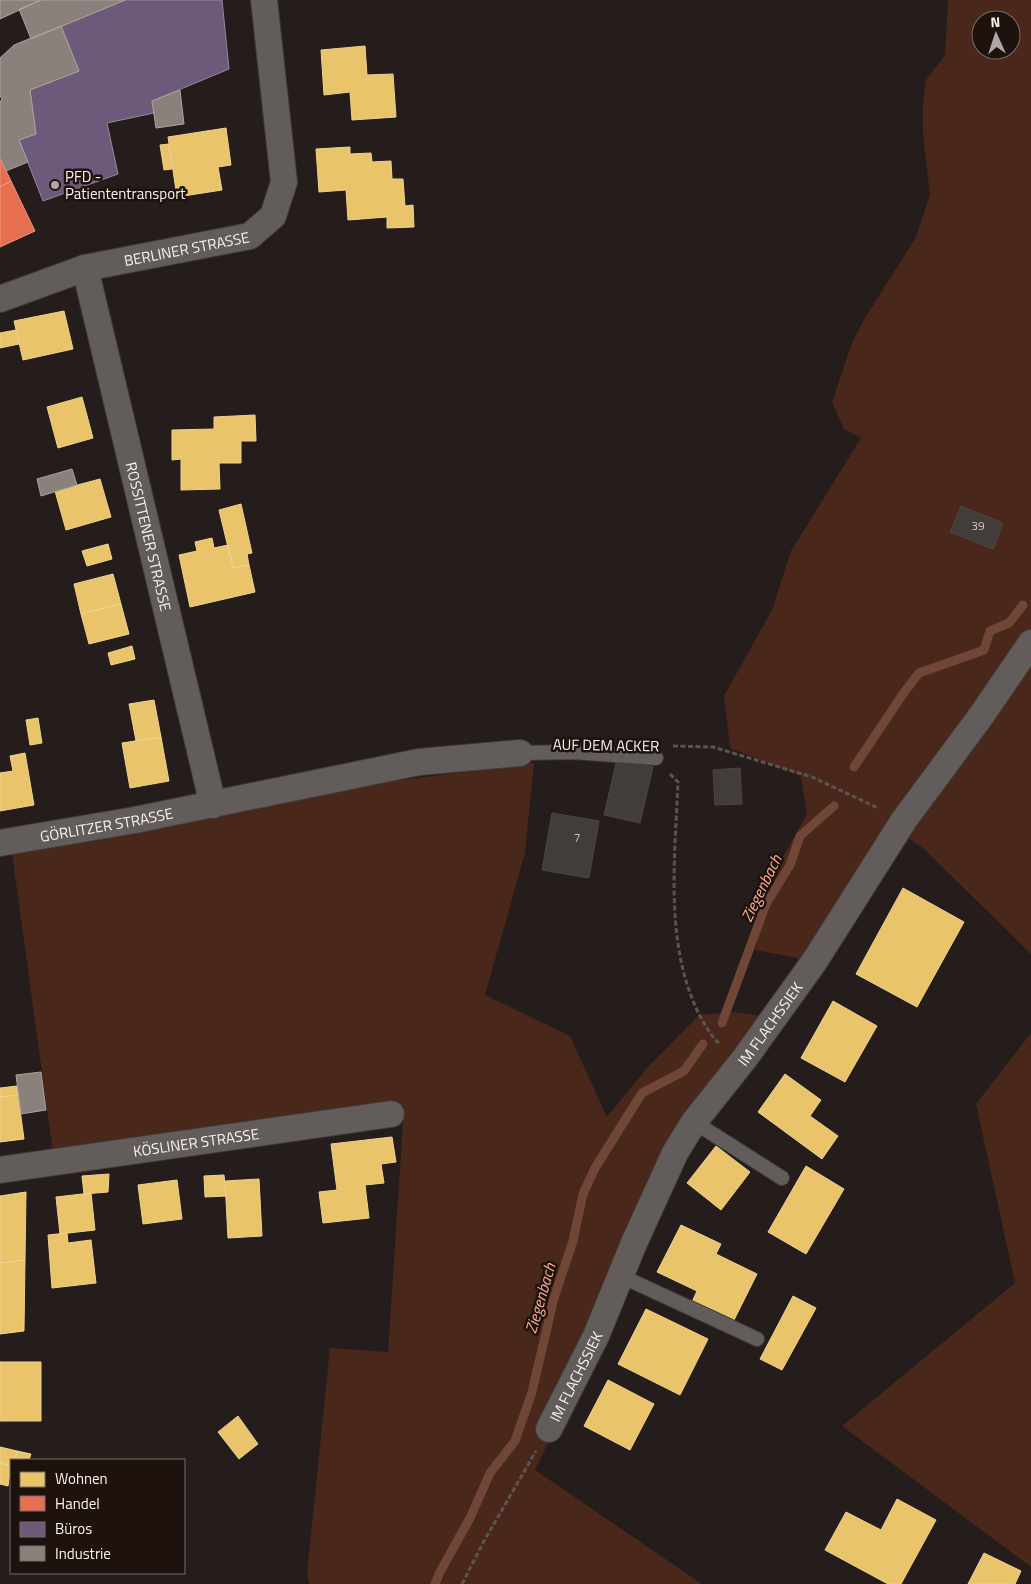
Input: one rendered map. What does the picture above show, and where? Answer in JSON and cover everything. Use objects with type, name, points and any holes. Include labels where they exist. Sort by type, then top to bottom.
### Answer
[{"type":"street","name":"BERLINER STRASSE","points":[[0,299],[85,268],[250,236],[273,216],[284,182],[264,0]]},
{"type":"street","name":"ROSSITTENER STRASSE","points":[[85,268],[213,805]]},
{"type":"street","name":"IM FLACHSSIEK","points":[[549,1429],[596,1336],[634,1243],[675,1152],[694,1122],[745,1058],[814,962],[904,820],[981,716],[1031,643]]},
{"type":"street","points":[[213,805],[419,762],[520,753]]},
{"type":"street","name":"GÖRLITZER STRASSE","points":[[0,843],[213,805]]},
{"type":"street","name":"KÖSLINER STRASSE","points":[[0,1170],[391,1114]]},
{"type":"lane","points":[[520,753],[574,752],[656,758]]},
{"type":"lane","points":[[694,1122],[782,1178]]},
{"type":"lane","points":[[621,1276],[757,1339]]},
{"type":"path","name":"AUF DEM ACKER","points":[[664,746],[713,747],[812,777],[904,820]]},
{"type":"path","points":[[656,758],[678,782],[673,895],[682,966],[691,998],[707,1030],[718,1043],[745,1058]]},
{"type":"path","points":[[462,1584],[484,1541],[549,1429]]},
{"type":"shaded area","points":[[948,0],[1031,0],[1031,954],[923,848],[893,828],[812,961],[755,950],[779,864],[807,814],[801,776],[730,748],[724,696],[772,610],[791,551],[861,438],[844,429],[832,402],[851,345],[865,318],[916,237],[930,195],[923,134],[923,104],[926,80],[945,55]]},
{"type":"shaded area","points":[[534,763],[525,853],[485,995],[570,1036],[607,1117],[647,1068],[699,1015],[734,1012],[773,1018],[727,1068],[535,1470],[702,1584],[309,1584],[307,1573],[330,1348],[388,1352],[404,1106],[53,1153],[12,853],[333,789]]},
{"type":"shaded area","points":[[1031,1033],[1031,1567],[842,1426],[1015,1283],[976,1104]]},
{"type":"building: Wohnen","points":[[365,46],[367,75],[393,74],[396,117],[352,120],[350,92],[324,95],[321,50]]},
{"type":"building: Wohnen","points":[[226,128],[231,165],[218,167],[222,190],[177,197],[168,137]]},
{"type":"building: Wohnen","points":[[169,144],[172,169],[164,170],[160,145]]},
{"type":"building: Wohnen","points":[[350,147],[350,154],[371,153],[372,162],[391,161],[392,179],[403,179],[405,206],[413,205],[414,227],[387,228],[387,217],[348,220],[346,190],[319,192],[316,149]]},
{"type":"building: Wohnen","points":[[64,311],[73,349],[23,360],[14,321]]},
{"type":"building: Wohnen","points":[[16,330],[19,344],[0,348],[0,333]]},
{"type":"building: Wohnen","points":[[82,397],[93,438],[58,448],[47,407]]},
{"type":"building: Wohnen","points":[[255,415],[256,441],[241,441],[241,463],[219,463],[220,489],[181,490],[181,459],[172,460],[172,430],[214,429],[214,417]]},
{"type":"building: Wohnen","points":[[100,479],[111,517],[66,530],[55,491]]},
{"type":"building: Wohnen","points":[[241,504],[252,553],[247,554],[249,565],[233,568],[219,510]]},
{"type":"building: Wohnen","points":[[212,538],[214,548],[228,545],[233,568],[249,565],[255,592],[190,607],[179,555],[197,551],[195,542]]},
{"type":"building: Wohnen","points":[[108,544],[112,559],[87,566],[82,551]]},
{"type":"building: Wohnen","points":[[113,574],[121,604],[81,614],[74,584]]},
{"type":"building: Wohnen","points":[[121,604],[129,634],[89,644],[81,614]]},
{"type":"building: Wohnen","points":[[132,646],[135,659],[111,665],[108,653]]},
{"type":"building: Wohnen","points":[[154,700],[161,737],[136,741],[129,704]]},
{"type":"building: Wohnen","points":[[38,718],[42,743],[30,745],[26,720]]},
{"type":"building: Wohnen","points":[[161,737],[169,781],[130,788],[122,743]]},
{"type":"building: Wohnen","points":[[25,753],[34,805],[0,811],[0,773],[13,771],[10,756]]},
{"type":"building: Wohnen","points":[[903,888],[964,922],[917,1007],[856,974]]},
{"type":"building: Wohnen","points":[[833,1001],[877,1026],[845,1082],[801,1058]]},
{"type":"building: Wohnen","points":[[785,1074],[821,1100],[810,1116],[838,1136],[822,1159],[758,1112]]},
{"type":"building: Wohnen","points":[[17,1086],[18,1095],[0,1097],[0,1088]]},
{"type":"building: Wohnen","points":[[18,1095],[24,1139],[0,1142],[0,1097]]},
{"type":"building: Wohnen","points":[[392,1137],[396,1162],[381,1164],[384,1183],[365,1185],[369,1218],[323,1223],[319,1192],[337,1190],[331,1144]]},
{"type":"building: Wohnen","points":[[716,1146],[750,1172],[721,1210],[687,1183]]},
{"type":"building: Wohnen","points":[[806,1166],[844,1189],[806,1254],[768,1232]]},
{"type":"building: Wohnen","points":[[109,1174],[108,1192],[84,1194],[82,1176]]},
{"type":"building: Wohnen","points":[[224,1175],[226,1196],[205,1197],[204,1176]]},
{"type":"building: Wohnen","points":[[259,1179],[262,1236],[228,1238],[225,1181]]},
{"type":"building: Wohnen","points":[[177,1180],[182,1219],[143,1224],[138,1185]]},
{"type":"building: Wohnen","points":[[26,1192],[25,1260],[0,1263],[0,1196]]},
{"type":"building: Wohnen","points":[[91,1193],[95,1230],[60,1234],[56,1197]]},
{"type":"building: Wohnen","points":[[681,1225],[721,1244],[716,1254],[757,1274],[733,1322],[692,1302],[697,1291],[657,1272]]},
{"type":"building: Wohnen","points":[[67,1233],[68,1243],[91,1240],[96,1283],[52,1288],[48,1235]]},
{"type":"building: Wohnen","points":[[25,1260],[24,1331],[0,1334],[0,1263]]},
{"type":"building: Wohnen","points":[[793,1296],[816,1308],[782,1370],[760,1359]]},
{"type":"building: Wohnen","points":[[646,1309],[708,1339],[680,1395],[618,1364]]},
{"type":"building: Wohnen","points":[[0,1362],[41,1362],[41,1421],[0,1421]]},
{"type":"building: Wohnen","points":[[608,1380],[654,1404],[630,1450],[584,1426]]},
{"type":"building: Wohnen","points":[[238,1416],[258,1444],[239,1459],[218,1432]]},
{"type":"building: Wohnen","points":[[0,1447],[17,1451],[15,1459],[10,1459],[10,1466],[0,1463]]},
{"type":"building: Wohnen","points":[[17,1451],[31,1454],[29,1459],[15,1459]]},
{"type":"building: Wohnen","points":[[0,1463],[10,1466],[10,1473],[8,1486],[0,1484]]},
{"type":"building: Wohnen","points":[[897,1499],[936,1520],[901,1584],[888,1584],[825,1550],[846,1512],[881,1530]]},
{"type":"building: Wohnen","points":[[984,1553],[1021,1571],[1015,1584],[968,1584]]},
{"type":"building: Handel","points":[[0,158],[11,181],[0,187]]},
{"type":"building: Handel","points":[[11,181],[35,231],[0,247],[0,187]]},
{"type":"building: Büros","points":[[125,0],[222,0],[229,69],[152,101],[154,113],[107,123],[118,174],[43,201],[19,140],[36,134],[30,90],[79,71],[61,26]]},
{"type":"building: Industrie","points":[[0,0],[41,0],[0,19]]},
{"type":"building: Industrie","points":[[41,0],[125,0],[31,39],[19,9]]},
{"type":"building: Industrie","points":[[61,26],[79,71],[30,90],[36,134],[19,140],[28,162],[6,171],[0,158],[0,102],[2,99],[0,96],[0,58],[14,45]]},
{"type":"building: Industrie","points":[[180,90],[184,124],[156,128],[152,101]]},
{"type":"building: Industrie","points":[[72,469],[77,485],[41,496],[37,479]]},
{"type":"building: Industrie","points":[[41,1072],[46,1110],[21,1114],[16,1075]]},
{"type":"building: Sonstige","points":[[961,506],[1003,523],[993,549],[950,532]]},
{"type":"building: Sonstige","points":[[617,759],[653,767],[640,823],[604,815]]},
{"type":"building: Sonstige","points":[[740,768],[742,804],[715,805],[713,770]]},
{"type":"building: Sonstige","points":[[552,813],[599,821],[589,878],[542,870]]},
{"type":"waterway","name":"Ziegenbach","points":[[854,767],[919,673],[984,650],[990,631],[1009,623],[1023,605]]},
{"type":"waterway","name":"Ziegenbach","points":[[722,1023],[766,904],[790,865],[800,836],[834,806]]},
{"type":"waterway","name":"Ziegenbach","points":[[435,1584],[470,1518],[490,1473],[515,1441],[532,1392],[554,1298],[573,1241],[583,1194],[595,1168],[642,1093],[684,1071],[703,1044]]},
{"type":"place","name":"PFD - Patiententransport","points":[[55,185]]}]
